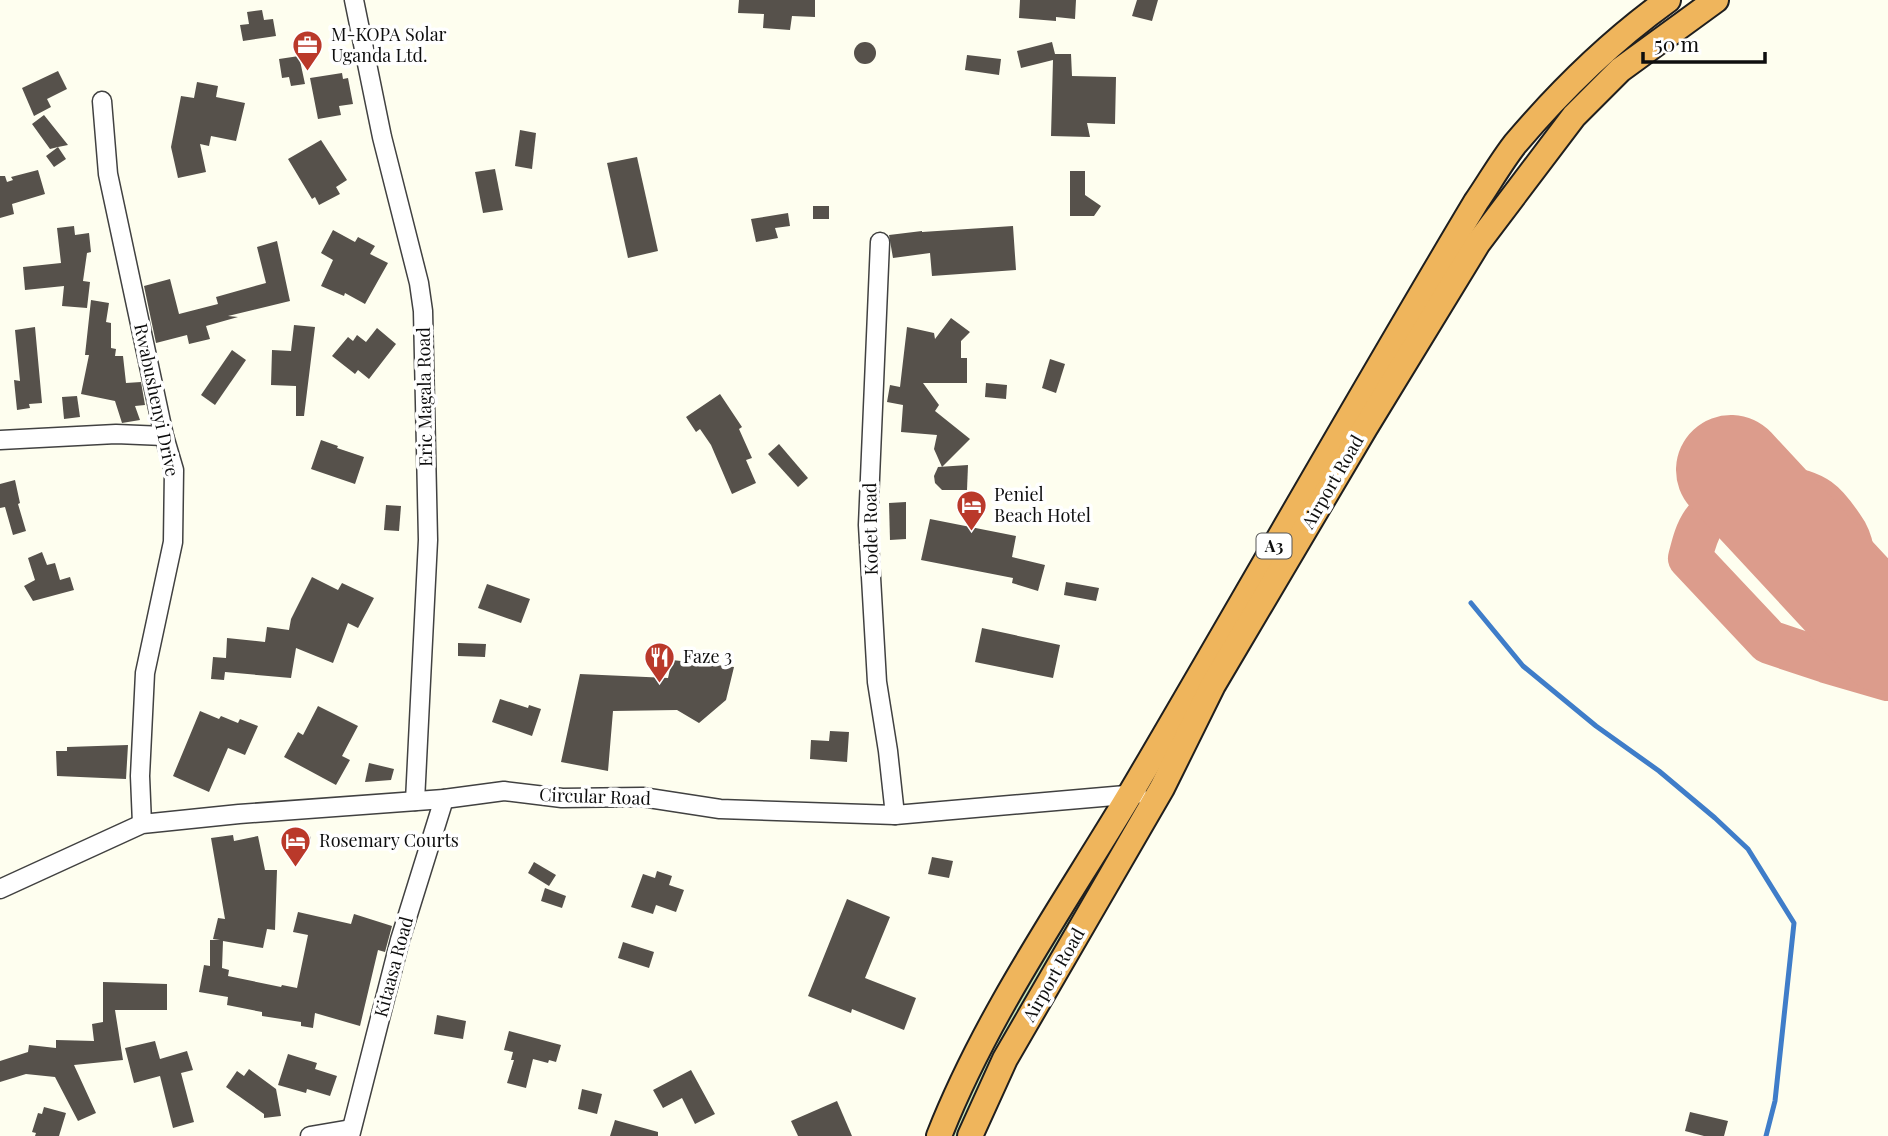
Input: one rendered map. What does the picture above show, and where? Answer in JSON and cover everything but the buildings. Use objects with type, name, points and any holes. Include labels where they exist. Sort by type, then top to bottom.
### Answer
[{"type":"highway","name":"Airport Road","points":[[939,1136],[962,1082],[994,1021],[1476,202],[1514,146],[1563,91],[1605,50],[1668,0]]},
{"type":"highway","name":"Airport Road","points":[[970,1136],[1005,1059],[1162,788],[1213,685],[1364,428],[1478,243],[1574,116],[1620,70],[1716,0]]},
{"type":"street","name":"Eric Magala Road","points":[[354,0],[382,137],[419,283],[423,311],[428,540],[415,801]]},
{"type":"street","name":"Rwabushenyi Drive","points":[[102,101],[108,174],[164,436],[174,470],[173,542],[145,673],[140,776],[142,824]]},
{"type":"street","name":"Kodet Road","points":[[880,242],[868,525],[877,682],[895,815]]},
{"type":"street","points":[[0,440],[116,434],[164,436]]},
{"type":"street","name":"Circular Road","points":[[0,889],[142,824],[444,799],[504,791],[562,798],[642,797],[720,808],[895,815],[1129,795],[1162,788]]},
{"type":"street","name":"Kitaasa Road","points":[[351,1132],[400,940],[444,799]]},
{"type":"street","points":[[310,1136],[351,1132]]},
{"type":"green space","points":[[1135,801],[1136,813],[990,1061],[957,1136],[945,1136],[980,1058]]},
{"type":"waterway","points":[[1471,603],[1523,666],[1596,726],[1659,771],[1748,849],[1794,923],[1775,1101],[1766,1136]]},
{"type":"taxiway","points":[[1854,603],[1853,558],[1846,533],[1830,511],[1811,495],[1789,489],[1765,487],[1744,491],[1717,507],[1698,531],[1690,558],[1769,642],[1888,679]]},
{"type":"runway","points":[[1731,470],[1888,639]]},
{"type":"place","name":"M-KOPA Solar Uganda Ltd.","points":[[308,72]]},
{"type":"place","name":"Peniel Beach Hotel","points":[[971,532]]},
{"type":"place","name":"Faze 3","points":[[660,684]]},
{"type":"place","name":"Rosemary Courts","points":[[296,868]]}]
